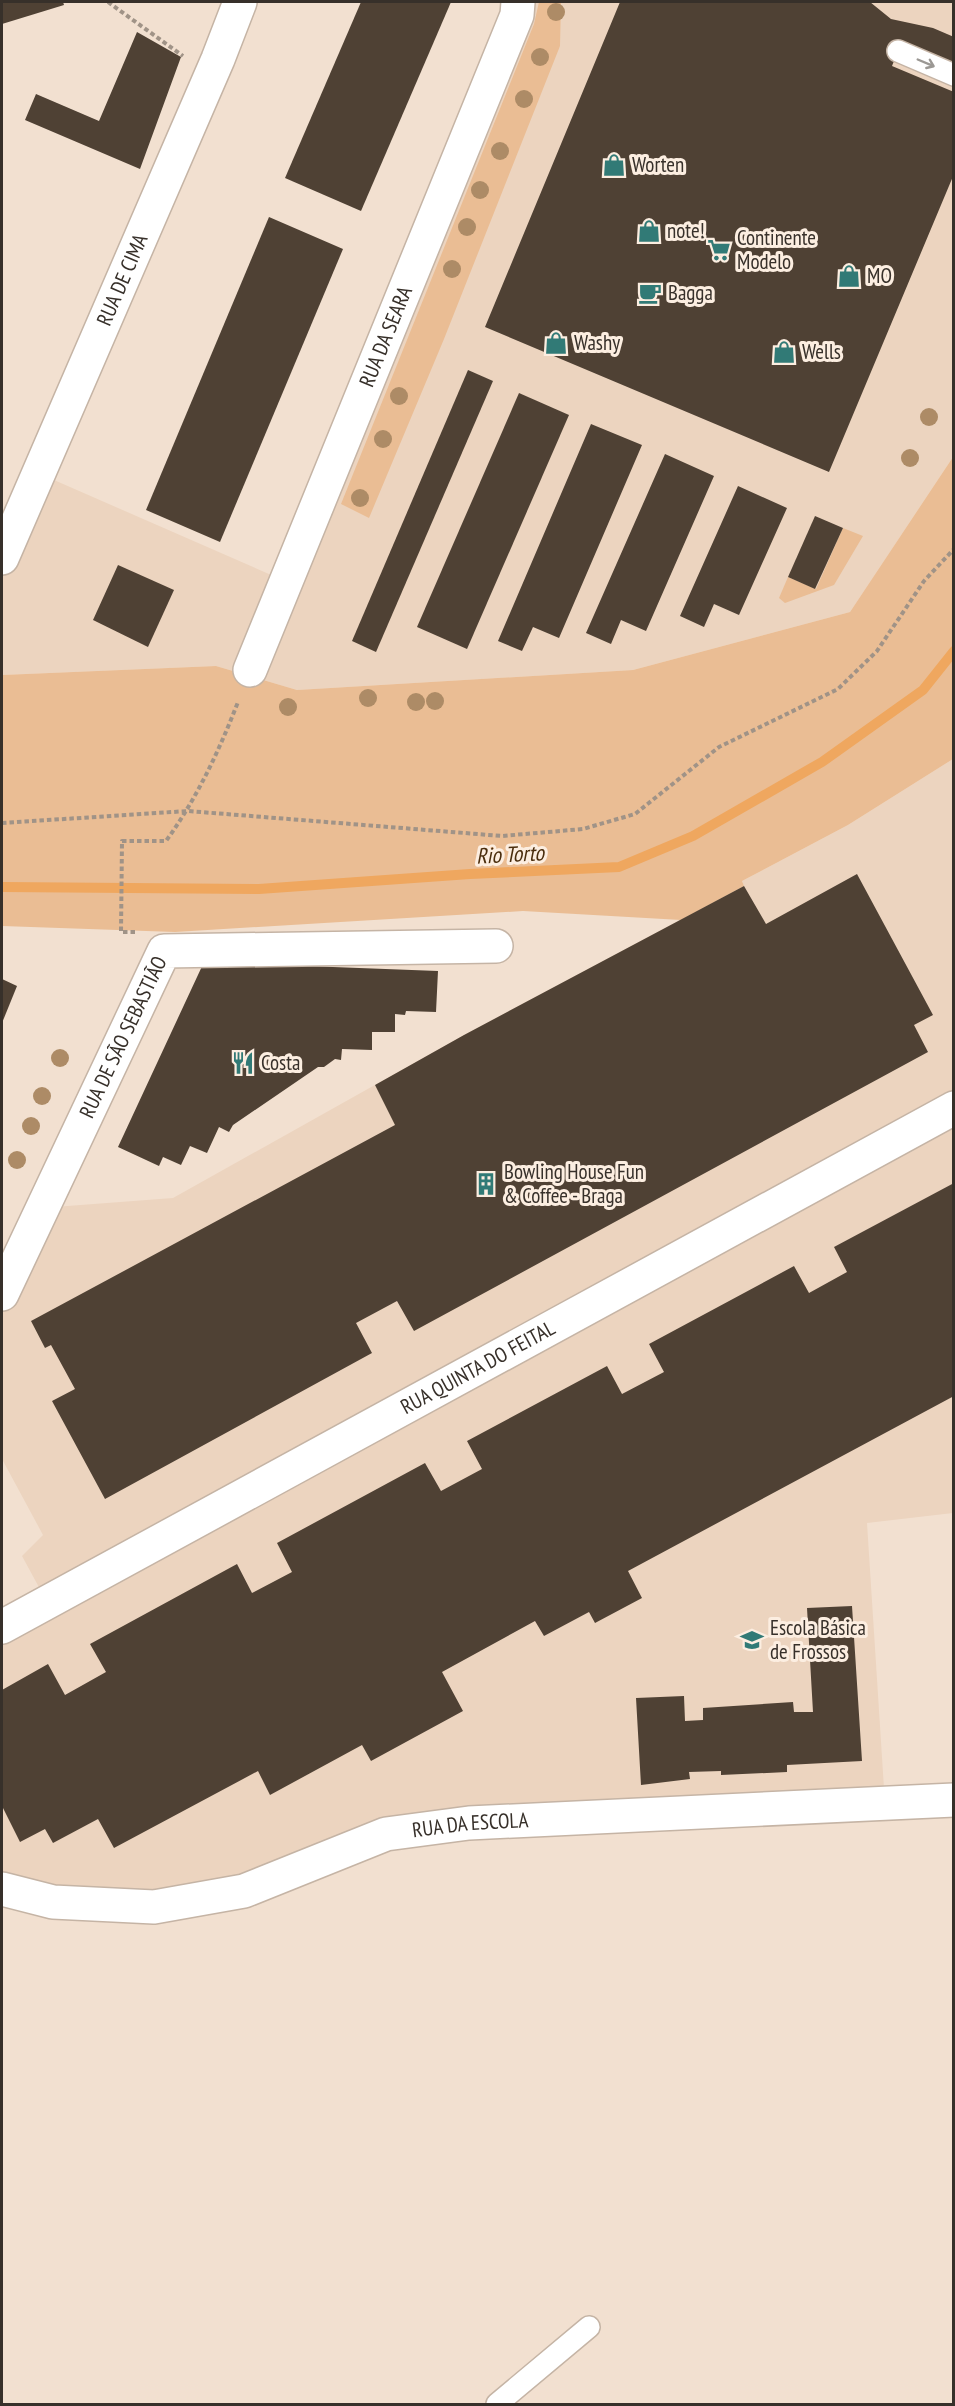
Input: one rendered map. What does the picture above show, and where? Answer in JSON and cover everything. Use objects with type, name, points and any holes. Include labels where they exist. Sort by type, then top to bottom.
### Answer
[{"type":"street","name":"RUA DE CIMA","points":[[2,558],[213,70],[240,2]]},
{"type":"street","name":"RUA DA SEARA","points":[[250,670],[517,15],[518,2]]},
{"type":"street","name":"RUA DE SÃO SEBASTIÃO","points":[[2,1294],[164,951],[496,946]]},
{"type":"street","name":"RUA QUINTA DO FEITAL","points":[[6,1614],[954,1107]]},
{"type":"street","name":"RUA DA ESCOLA","points":[[2,1889],[53,1902],[154,1907],[244,1891],[386,1834],[406,1831],[469,1823],[954,1800]]},
{"type":"lane","points":[[898,51],[954,75]]},
{"type":"lane","points":[[497,2404],[589,2327]]},
{"type":"path","points":[[108,2],[191,61]]},
{"type":"path","points":[[2,823],[188,811],[502,836],[583,829],[635,814],[719,747],[838,689],[878,651],[924,581],[954,549]]},
{"type":"path","points":[[143,932],[121,932],[122,841],[166,841],[188,811],[224,738],[250,670]]},
{"type":"shaded area","points":[[518,2],[953,2],[953,457],[850,612],[633,670],[297,690],[216,666],[2,675],[2,558],[38,473],[285,581]]},
{"type":"shaded area","points":[[539,2],[561,2],[560,46],[444,339],[369,518],[341,504],[534,24]]},
{"type":"shaded area","points":[[953,457],[953,759],[848,825],[742,881],[744,886],[681,920],[523,911],[175,932],[2,926],[2,675],[216,666],[297,690],[633,670],[850,612]]},
{"type":"shaded area","points":[[843,528],[863,536],[834,585],[785,603],[779,598],[788,577],[816,589]]},
{"type":"shaded area","points":[[953,759],[953,1513],[867,1523],[885,1804],[469,1823],[244,1891],[2,1889],[2,1627],[47,1602],[22,1556],[43,1535],[2,1459],[2,1294],[41,1208],[173,1198],[464,1035],[744,886],[742,881],[848,825]]},
{"type":"building","points":[[2,2],[63,2],[64,5],[2,24]]},
{"type":"building","points":[[361,2],[451,2],[361,211],[285,178]]},
{"type":"building","name":"Continente Modelo","points":[[620,2],[870,2],[891,19],[933,28],[954,37],[954,65],[898,51],[892,66],[954,92],[954,174],[829,472],[485,327]]},
{"type":"building","points":[[137,32],[181,57],[140,169],[25,120],[36,94],[99,121]]},
{"type":"building","points":[[269,217],[343,249],[220,542],[146,510]]},
{"type":"building","points":[[468,370],[493,381],[376,652],[352,641]]},
{"type":"building","points":[[519,393],[569,415],[467,649],[417,627]]},
{"type":"building","points":[[591,424],[642,445],[559,638],[533,627],[522,651],[498,641]]},
{"type":"building","points":[[665,454],[714,476],[646,631],[621,620],[611,644],[586,633]]},
{"type":"building","points":[[738,486],[787,508],[739,615],[714,604],[704,627],[680,616]]},
{"type":"building","points":[[815,516],[843,528],[815,589],[788,577]]},
{"type":"building","points":[[118,565],[174,590],[148,647],[93,620]]},
{"type":"building","points":[[857,874],[933,1015],[914,1025],[928,1052],[414,1331],[397,1301],[356,1323],[372,1353],[105,1499],[52,1401],[75,1389],[51,1345],[45,1348],[31,1321],[395,1125],[375,1085],[464,1035],[744,886],[766,924]]},
{"type":"building","name":"Costa","points":[[204,962],[438,971],[436,1012],[406,1011],[405,1015],[395,1014],[395,1032],[372,1032],[372,1050],[342,1049],[341,1060],[335,1059],[324,1067],[318,1067],[233,1125],[229,1132],[219,1127],[207,1153],[190,1146],[181,1165],[163,1157],[159,1166],[118,1147]]},
{"type":"building","points":[[2,979],[17,986],[2,1023]]},
{"type":"building","points":[[954,1183],[954,1396],[628,1571],[642,1598],[595,1623],[589,1612],[544,1636],[535,1621],[442,1672],[463,1711],[371,1761],[362,1745],[270,1795],[258,1771],[114,1848],[98,1819],[53,1843],[45,1829],[20,1842],[2,1806],[2,1690],[48,1664],[65,1695],[106,1672],[90,1644],[237,1564],[252,1593],[292,1572],[277,1543],[425,1463],[441,1491],[482,1469],[467,1441],[607,1366],[622,1394],[664,1372],[649,1344],[794,1266],[809,1293],[847,1272],[834,1247]]},
{"type":"building","points":[[852,1606],[862,1761],[787,1765],[787,1772],[721,1775],[721,1771],[689,1772],[690,1779],[641,1785],[636,1698],[684,1696],[685,1721],[703,1720],[703,1708],[793,1702],[794,1712],[813,1712],[807,1608]]},
{"type":"waterway","name":"Rio Torto","points":[[2,887],[259,889],[470,874],[619,867],[693,836],[822,762],[923,690],[954,651]]},
{"type":"place","name":"Worten","points":[[614,165]]},
{"type":"place","name":"note!","points":[[649,231]]},
{"type":"place","name":"Continente Modelo","points":[[719,250]]},
{"type":"place","name":"MO","points":[[849,276]]},
{"type":"place","name":"Bagga","points":[[650,293]]},
{"type":"place","name":"Washy","points":[[556,343]]},
{"type":"place","name":"Wells","points":[[784,352]]},
{"type":"place","name":"Costa","points":[[243,1063]]},
{"type":"place","name":"Bowling House Fun & Coffee - Braga","points":[[486,1184]]},
{"type":"place","name":"Escola Básica de Frossos","points":[[752,1640]]}]
